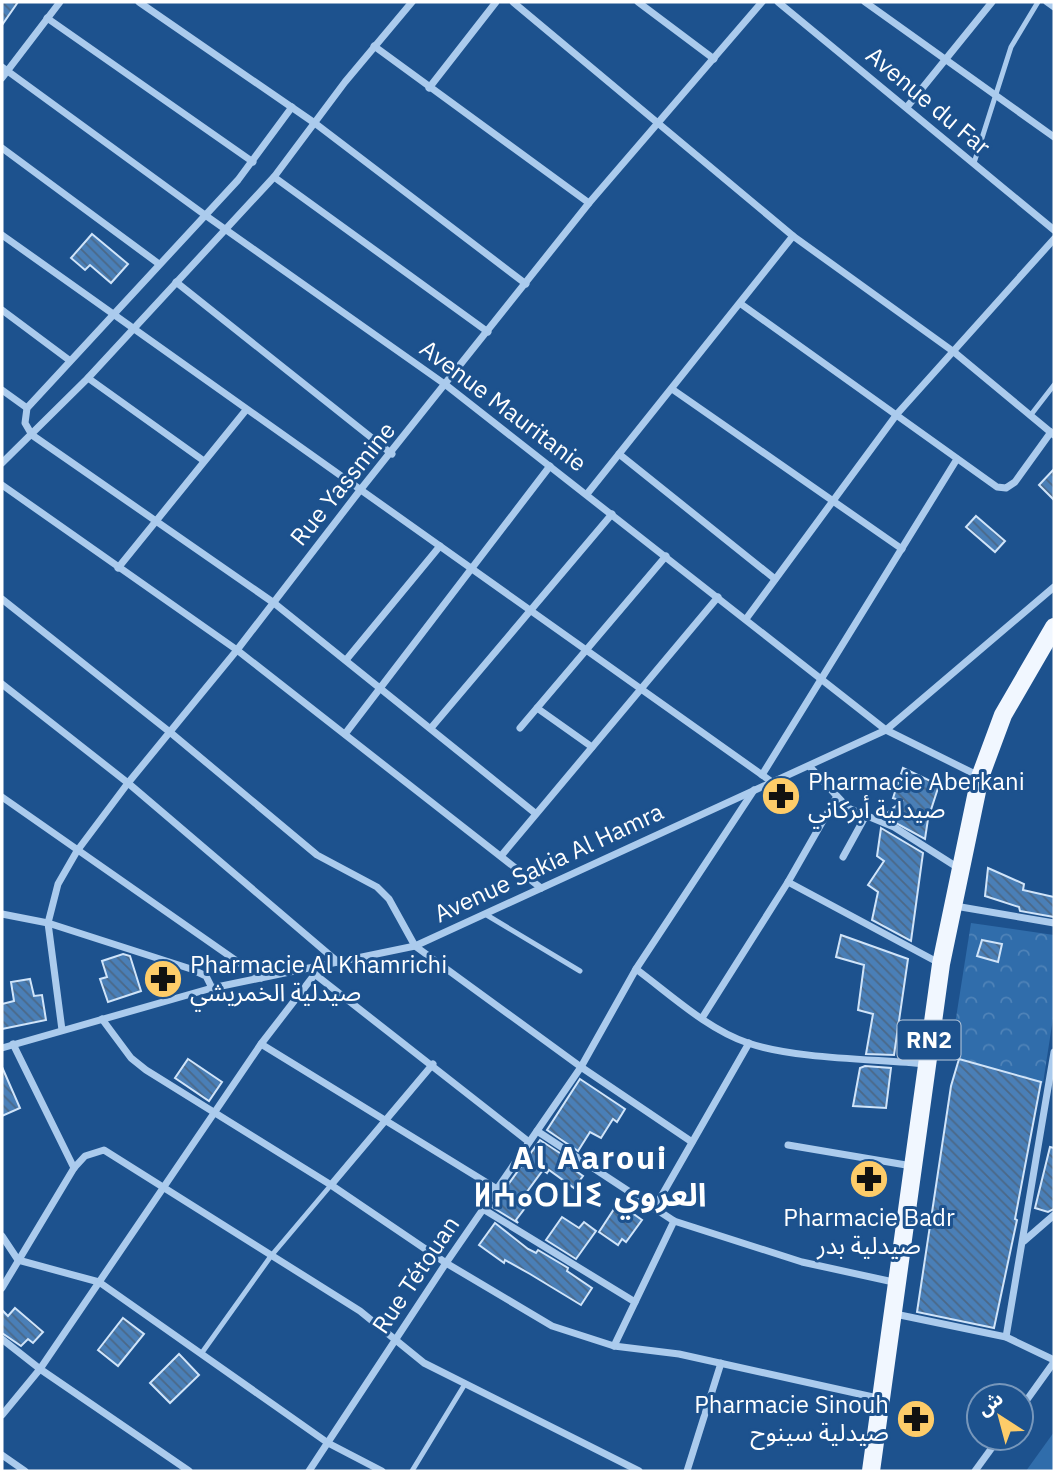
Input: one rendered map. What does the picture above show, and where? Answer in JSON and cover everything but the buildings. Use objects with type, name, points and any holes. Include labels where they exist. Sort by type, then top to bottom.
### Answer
[{"type":"main road","name":"RN2","points":[[871,1471],[941,964],[980,777],[1003,715],[1054,627]]},
{"type":"street","points":[[2,78],[4,68],[60,2]]},
{"type":"street","points":[[139,2],[316,124],[526,284]]},
{"type":"street","points":[[2,463],[88,378],[274,177],[374,46],[412,2]]},
{"type":"street","points":[[429,88],[496,2]]},
{"type":"street","points":[[513,2],[793,236],[954,352],[1052,434],[1015,482],[1006,488],[997,487],[741,304]]},
{"type":"street","points":[[638,2],[714,60]]},
{"type":"street","name":"Rue Yassmine","points":[[62,1030],[48,923],[58,884],[77,851],[128,783],[237,650],[361,489],[392,454],[589,203],[660,124],[762,2]]},
{"type":"street","name":"Avenue du Far","points":[[778,2],[1054,230]]},
{"type":"street","points":[[865,2],[1054,137]]},
{"type":"street","points":[[907,107],[992,2]]},
{"type":"street","points":[[1047,2],[1054,7]]},
{"type":"street","points":[[47,18],[253,162]]},
{"type":"street","points":[[374,46],[589,203]]},
{"type":"street","name":"Avenue Mauritanie","points":[[4,68],[205,215],[446,385],[886,730],[980,777]]},
{"type":"street","points":[[292,107],[253,162],[27,408],[25,423],[32,435],[274,603],[535,813]]},
{"type":"street","points":[[2,148],[159,264]]},
{"type":"street","points":[[274,177],[488,332]]},
{"type":"street","points":[[2,236],[772,782]]},
{"type":"street","points":[[587,494],[793,236]]},
{"type":"street","points":[[746,619],[897,414],[1054,239]]},
{"type":"street","points":[[176,282],[392,454]]},
{"type":"street","points":[[2,310],[69,360]]},
{"type":"street","points":[[88,378],[204,461]]},
{"type":"street","points":[[673,389],[902,549]]},
{"type":"street","points":[[2,390],[27,408]]},
{"type":"street","points":[[118,568],[246,410]]},
{"type":"street","points":[[619,454],[775,579]]},
{"type":"street","points":[[762,775],[957,459]]},
{"type":"street","points":[[345,734],[550,466]]},
{"type":"street","points":[[2,485],[237,650],[541,888]]},
{"type":"street","points":[[431,728],[612,514]]},
{"type":"street","points":[[346,660],[440,545]]},
{"type":"street","points":[[520,728],[666,556]]},
{"type":"street","name":"Avenue Sakia Al Hamra","points":[[2,1048],[212,988],[415,946],[886,730],[1054,587]]},
{"type":"street","points":[[501,856],[535,813],[644,689],[718,597]]},
{"type":"street","points":[[2,599],[171,733],[317,855],[377,887],[389,900],[415,946],[581,1067],[692,1142]]},
{"type":"street","points":[[2,684],[128,783],[339,963]]},
{"type":"street","points":[[537,708],[592,747]]},
{"type":"street","points":[[810,767],[836,798],[865,817],[894,827],[960,870]]},
{"type":"street","points":[[754,790],[636,969],[702,1018],[749,1043],[783,1050],[926,1064]]},
{"type":"street","points":[[2,797],[261,978]]},
{"type":"street","points":[[702,1018],[788,882],[836,798]]},
{"type":"street","points":[[843,857],[865,817]]},
{"type":"street","points":[[788,882],[941,964]]},
{"type":"street","points":[[953,906],[1054,923]]},
{"type":"street","points":[[2,914],[48,923],[191,969],[206,976],[212,988]]},
{"type":"street","points":[[308,968],[530,1142]]},
{"type":"street","name":"Rue Tétouan","points":[[309,1471],[446,1263],[581,1067],[636,969]]},
{"type":"street","points":[[2,1415],[40,1369],[261,1044],[315,974]]},
{"type":"street","points":[[102,1019],[131,1058],[331,1185],[446,1263],[552,1326],[614,1346],[720,1363],[882,1399]]},
{"type":"street","points":[[654,1209],[749,1043]]},
{"type":"street","points":[[261,1044],[497,1189]]},
{"type":"street","points":[[13,1045],[74,1168]]},
{"type":"street","points":[[1006,1337],[1054,1052]]},
{"type":"street","points":[[331,1185],[432,1064]]},
{"type":"street","points":[[537,1131],[674,1222],[802,1262],[898,1283]]},
{"type":"street","points":[[788,1145],[912,1166]]},
{"type":"street","points":[[2,1288],[74,1168],[85,1156],[104,1150],[360,1311],[425,1363],[639,1471]]},
{"type":"street","points":[[483,1209],[635,1302]]},
{"type":"street","points":[[1024,1242],[1054,1215]]},
{"type":"street","points":[[614,1346],[674,1222]]},
{"type":"street","points":[[2,1236],[18,1260],[99,1282],[328,1443],[382,1471]]},
{"type":"street","points":[[894,1314],[1006,1337],[1054,1361],[1035,1388]]},
{"type":"street","points":[[2,1339],[40,1369],[189,1471]]},
{"type":"street","points":[[687,1471],[720,1363]]},
{"type":"street","points":[[975,1471],[989,1452]]},
{"type":"street","points":[[2,1455],[20,1470]]},
{"type":"lane","points":[[974,163],[1011,47],[1038,2]]},
{"type":"lane","points":[[1030,416],[1054,386]]},
{"type":"lane","points":[[485,914],[580,971]]},
{"type":"lane","points":[[201,1354],[271,1256],[331,1185]]},
{"type":"lane","points":[[412,1471],[465,1384]]},
{"type":"green space","points":[[971,923],[1054,935],[1054,1012],[1043,1083],[950,1056]]},
{"type":"green space","points":[[1054,1432],[1054,1471],[1026,1471]]},
{"type":"place","name":"Pharmacie Aberkani صيدلية أبركاني","points":[[781,796]]},
{"type":"place","name":"Pharmacie Al Khamrichi صيدلية الخمريشي","points":[[163,979]]},
{"type":"place","name":"Pharmacie Badr صيدلية بدر","points":[[869,1179]]},
{"type":"place","name":"Pharmacie Sinouh صيدلية سينوح","points":[[916,1419]]},
{"type":"district","name":"Al Aaroui ⵍⵄⴰⵔⵡⵉ العروي","points":[[590,1176]]}]
